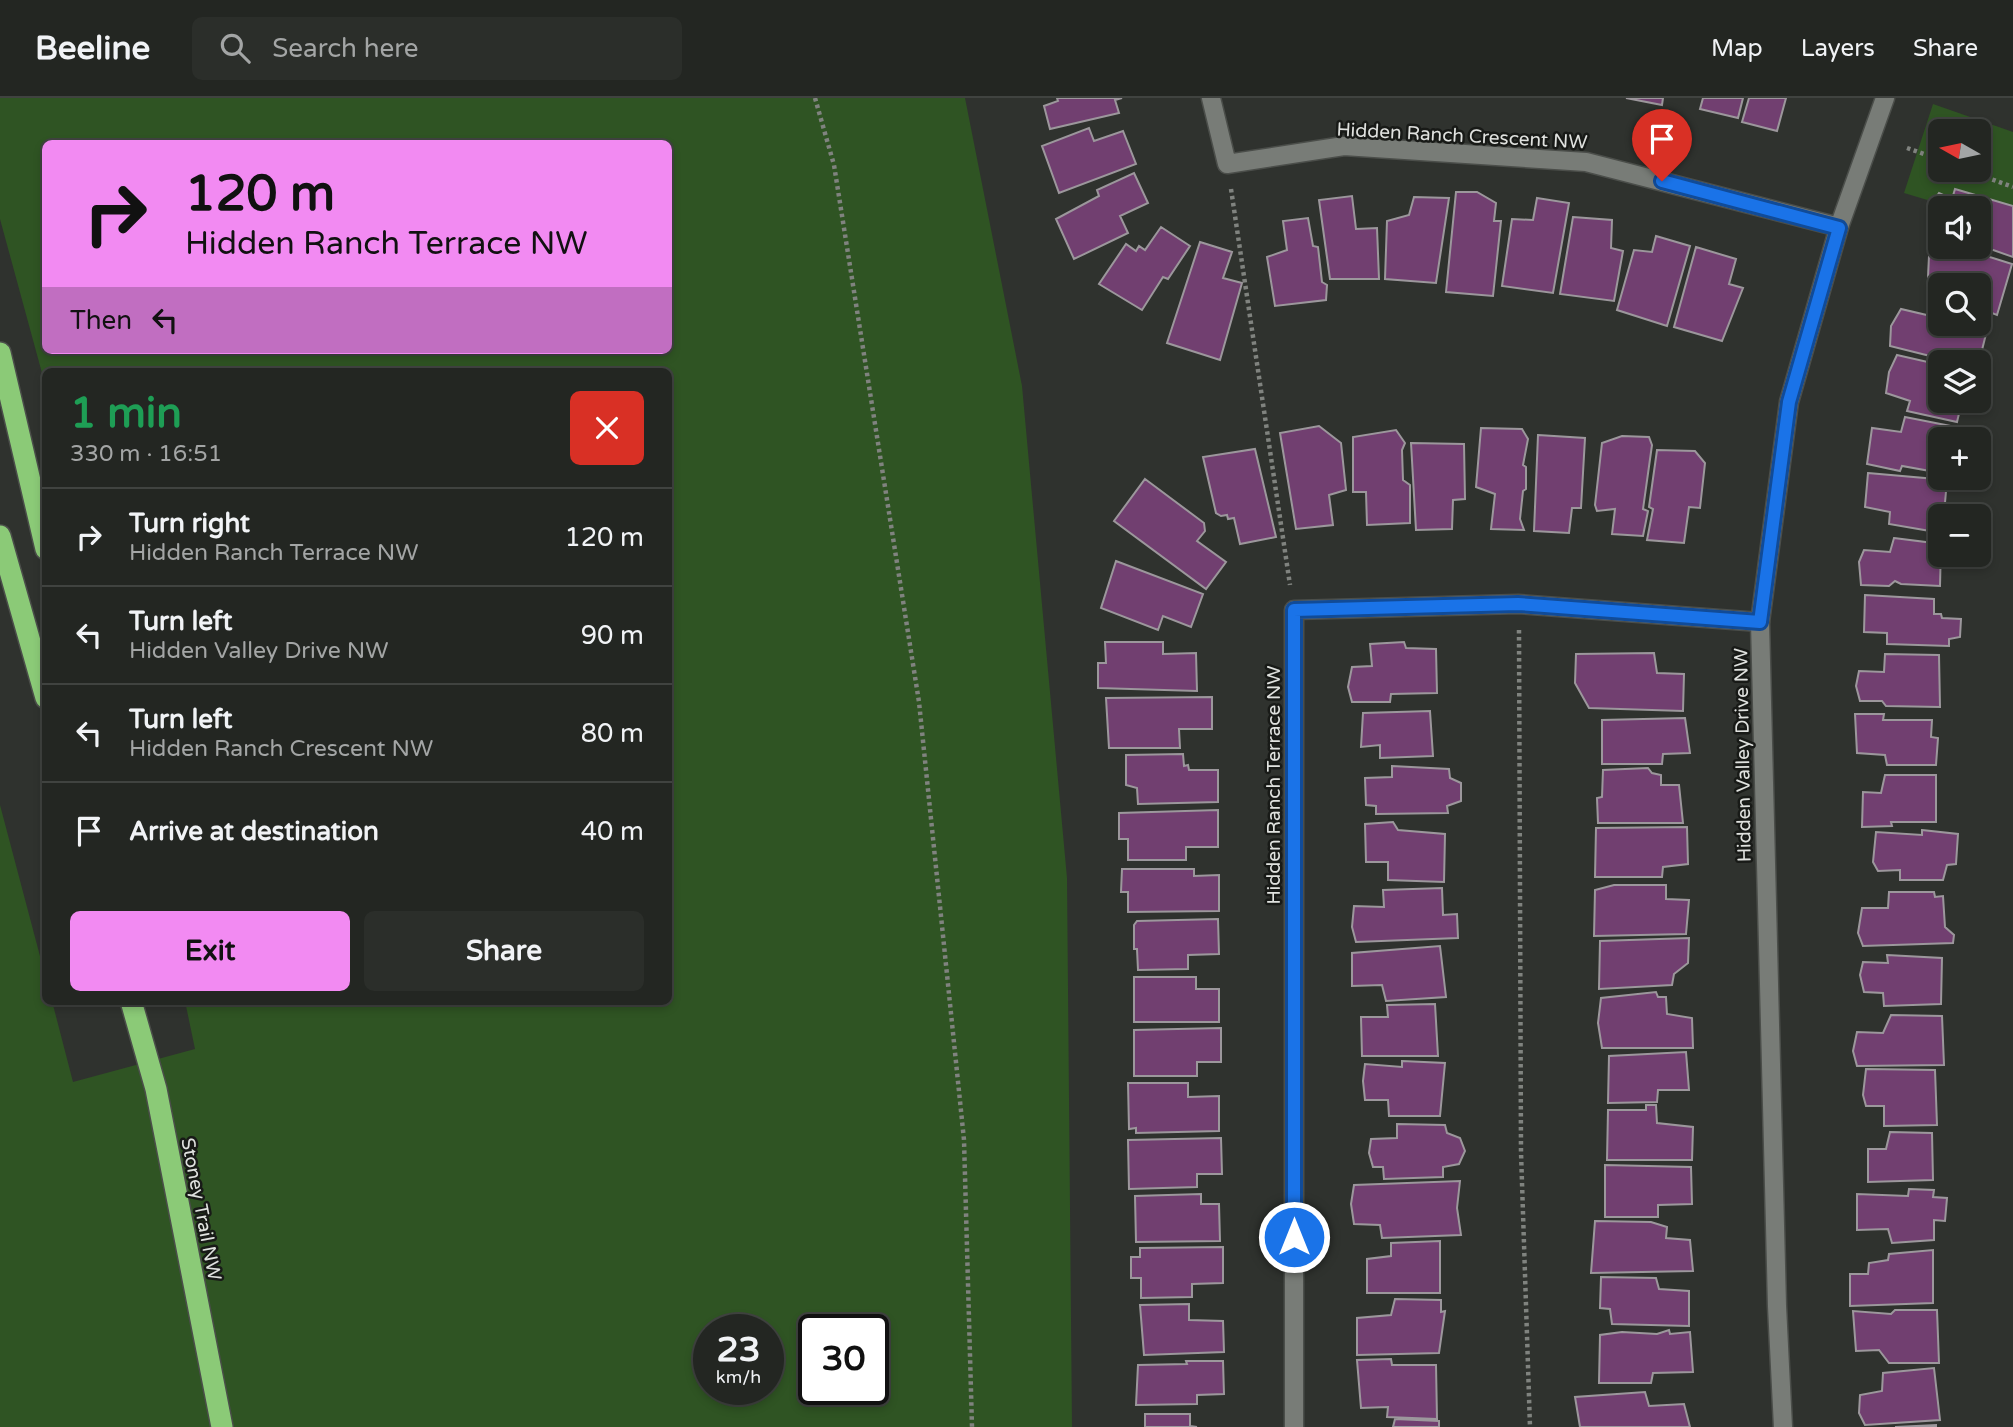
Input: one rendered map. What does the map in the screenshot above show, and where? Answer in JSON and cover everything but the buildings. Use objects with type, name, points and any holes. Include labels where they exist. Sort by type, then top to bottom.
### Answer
[{"type":"highway","points":[[0,353],[42,533]]},
{"type":"highway","points":[[0,536],[42,684]]},
{"type":"highway","name":"Stoney Trail NW","points":[[132,1005],[156,1089],[222,1427]]},
{"type":"highway","points":[[139,1005],[156,1089]]},
{"type":"street","points":[[1211,98],[1227,164]]},
{"type":"street","name":"Hidden Valley Drive NW","points":[[1783,1427],[1777,1306],[1760,622],[1789,402],[1839,228],[1885,98]]},
{"type":"street","name":"Hidden Ranch Crescent NW","points":[[1227,164],[1344,145],[1586,162],[1839,228]]},
{"type":"street","points":[[1294,610],[1518,604],[1760,622]]},
{"type":"street","name":"Hidden Ranch Terrace NW","points":[[1294,610],[1294,1427]]},
{"type":"path","points":[[815,98],[834,165],[919,702],[964,1140],[972,1427]]},
{"type":"path","points":[[1907,148],[1928,155]]},
{"type":"path","points":[[1227,164],[1294,610]]},
{"type":"path","points":[[1992,179],[2013,187]]},
{"type":"path","points":[[1518,604],[1521,1152],[1530,1427]]},
{"type":"green space","points":[[0,98],[965,98],[1022,386],[1067,878],[1072,1427],[0,1427],[0,805],[42,964],[42,1005],[53,1005],[73,1082],[195,1049],[186,1005],[672,1005],[672,368],[42,368],[42,373],[0,219]]},
{"type":"green space","points":[[1933,104],[1976,119],[1928,119]]},
{"type":"green space","points":[[1928,119],[1928,182],[1992,182],[1992,125],[2013,132],[2013,226],[1991,214],[1991,196],[1928,196],[1928,200],[1904,193]]},
{"type":"route","points":[[1294,1237],[1294,610],[1518,604],[1760,622],[1789,402],[1839,228],[1662,181]]}]
